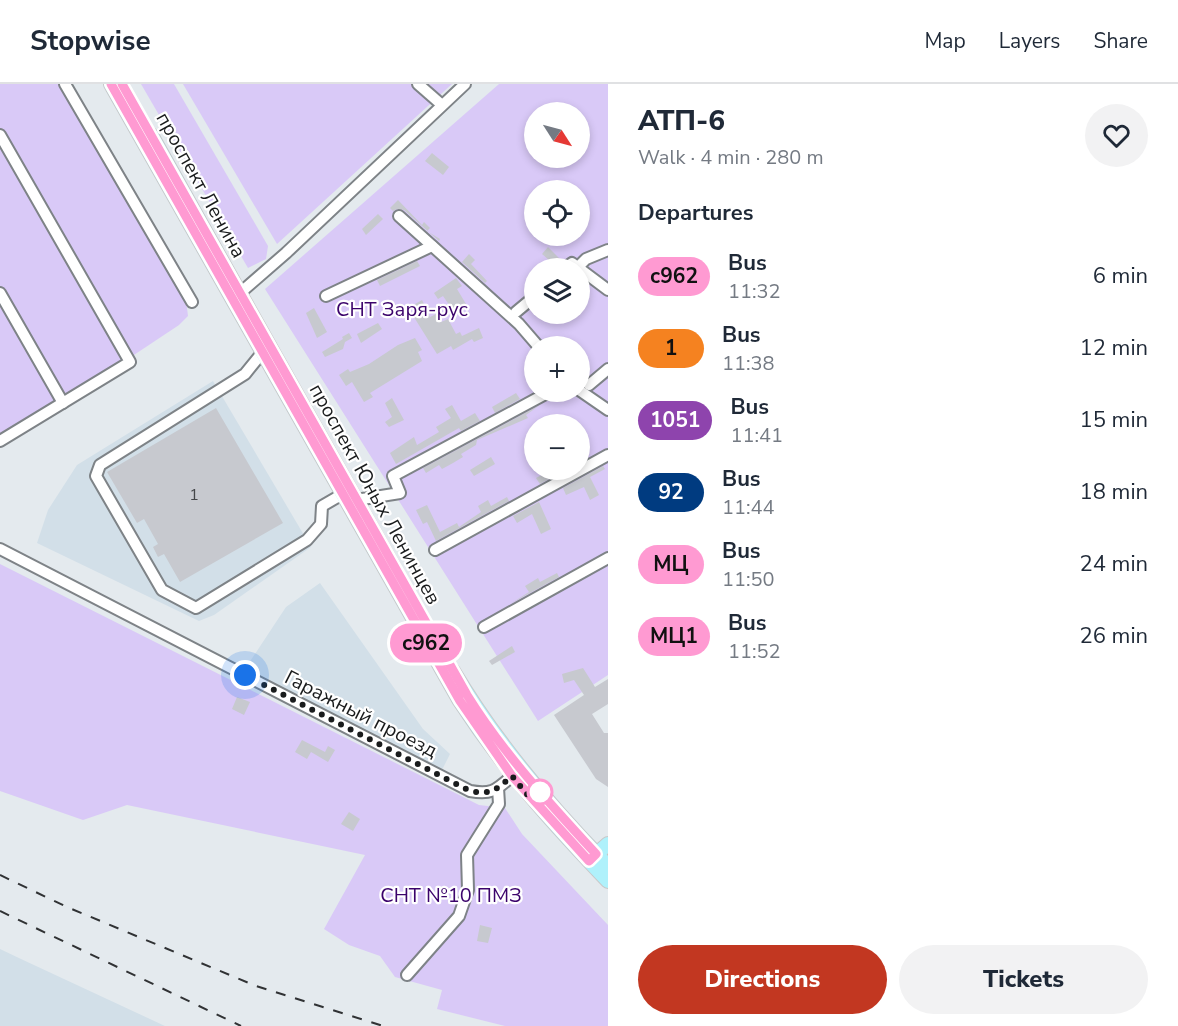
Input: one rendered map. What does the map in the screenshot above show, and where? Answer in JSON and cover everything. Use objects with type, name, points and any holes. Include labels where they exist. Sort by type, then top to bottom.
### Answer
[{"type":"main road","name":"проспект Ленина","points":[[111,84],[241,302]]},
{"type":"main road","name":"проспект Ленина","points":[[122,84],[241,302]]},
{"type":"main road","name":"проспект Юных Ленинцев","points":[[241,302],[262,352],[341,495],[460,701],[512,776],[593,857],[608,866]]},
{"type":"main road","name":"проспект Юных Ленинцев","points":[[241,302],[477,711],[538,791],[593,857],[608,881]]},
{"type":"main road","points":[[593,857],[608,844]]},
{"type":"street","points":[[65,84],[192,302]]},
{"type":"street","points":[[417,84],[442,105]]},
{"type":"street","points":[[241,302],[294,246],[465,84]]},
{"type":"street","points":[[0,135],[130,362],[0,441]]},
{"type":"street","points":[[399,216],[519,324],[529,336]]},
{"type":"street","points":[[326,296],[432,246]]},
{"type":"street","points":[[588,258],[608,250]]},
{"type":"street","points":[[590,276],[608,290]]},
{"type":"street","points":[[0,293],[63,403]]},
{"type":"street","points":[[516,312],[524,305]]},
{"type":"street","points":[[262,352],[245,374],[100,465],[96,476],[162,590],[196,608],[307,540],[321,524],[322,506],[341,495]]},
{"type":"street","points":[[590,383],[608,369]]},
{"type":"street","points":[[590,394],[608,410]]},
{"type":"street","points":[[356,500],[400,493],[393,476],[530,402]]},
{"type":"street","points":[[435,550],[608,455]]},
{"type":"street","name":"Гаражный проезд","points":[[0,549],[470,791],[486,794],[498,788]]},
{"type":"street","points":[[484,627],[608,558]]},
{"type":"street","points":[[407,975],[459,916],[468,890],[467,855],[499,804],[498,788],[512,776]]},
{"type":"shaded area","points":[[213,381],[311,547],[214,615],[199,621],[37,543],[48,510],[77,465]]},
{"type":"shaded area","points":[[320,583],[423,729],[450,754],[442,770],[245,669],[286,607]]},
{"type":"shaded area","points":[[0,949],[21,959],[165,1026],[0,1026]]},
{"type":"green space","points":[[0,84],[65,84],[186,300],[188,316],[179,325],[0,444]]},
{"type":"green space","points":[[141,84],[174,84],[268,246],[266,259],[248,268]]},
{"type":"green space","points":[[183,84],[452,84],[277,244]]},
{"type":"green space","name":"СНТ Заря-рус","points":[[499,84],[608,84],[608,675],[538,721],[265,289]]},
{"type":"green space","name":"СНТ №10 ПМЗ","points":[[0,564],[479,805],[505,808],[522,834],[608,925],[608,1026],[505,1026],[437,1009],[442,990],[395,977],[380,956],[349,945],[324,929],[365,855],[127,805],[83,820],[0,791]]},
{"type":"building","points":[[432,153],[449,167],[443,175],[425,161]]},
{"type":"building","points":[[398,200],[422,225],[424,222],[430,228],[427,231],[404,210],[393,211],[390,208]]},
{"type":"building","points":[[378,214],[383,219],[366,235],[362,229]]},
{"type":"building","points":[[548,247],[559,258],[547,258],[542,254]]},
{"type":"building","points":[[469,254],[475,260],[471,264],[487,281],[485,283],[462,262]]},
{"type":"building","points":[[417,261],[420,266],[380,286],[377,280]]},
{"type":"building","points":[[456,278],[462,286],[457,289],[466,304],[454,312],[443,296],[438,299],[434,293]]},
{"type":"building","points":[[422,300],[426,308],[429,306],[432,311],[428,313],[430,317],[436,314],[441,322],[448,319],[456,334],[460,332],[462,336],[479,328],[483,338],[474,342],[472,339],[453,350],[451,346],[437,354],[412,314],[418,311],[415,304]]},
{"type":"building","points":[[314,308],[327,332],[317,338],[306,313]]},
{"type":"building","points":[[378,323],[382,329],[361,343],[357,334]]},
{"type":"building","points":[[349,333],[352,338],[345,342],[343,349],[325,357],[322,352]]},
{"type":"building","points":[[415,338],[422,350],[418,352],[422,361],[370,393],[373,397],[364,402],[352,382],[346,386],[339,375],[348,369],[350,372],[369,364],[398,345]]},
{"type":"building","points":[[516,393],[520,399],[495,413],[492,407]]},
{"type":"building","points":[[392,398],[404,420],[389,427],[385,422],[392,417],[385,403]]},
{"type":"building","points":[[452,405],[461,421],[475,413],[480,421],[461,431],[459,428],[396,464],[390,453],[414,437],[417,445],[439,432],[436,427],[451,418],[445,409]]},
{"type":"building","points":[[540,405],[524,414],[524,420],[477,440],[476,445],[461,454],[463,457],[442,469],[439,465],[426,473],[423,468]]},
{"type":"building","points":[[216,408],[283,523],[180,582],[164,554],[158,557],[153,547],[158,544],[144,519],[137,523],[107,472]]},
{"type":"building","points":[[491,457],[495,464],[474,476],[470,470]]},
{"type":"building","points":[[603,466],[605,469],[590,477],[590,473]]},
{"type":"building","points":[[590,477],[599,495],[590,500],[584,487],[566,495],[563,488],[578,480],[590,480]]},
{"type":"building","points":[[507,497],[509,501],[436,541],[427,522],[423,524],[416,510],[427,505],[440,532],[457,523],[459,527],[481,512],[478,506],[488,500],[491,506]]},
{"type":"building","points":[[539,502],[551,529],[541,534],[532,514],[517,523],[513,516]]},
{"type":"building","points":[[557,573],[559,577],[510,604],[529,592],[525,586],[538,578],[540,582]]},
{"type":"building","points":[[512,646],[515,652],[492,665],[489,661]]},
{"type":"building","points":[[583,668],[595,687],[608,679],[608,704],[592,714],[604,733],[608,733],[608,787],[596,779],[554,715],[584,695],[574,680],[564,683],[562,674]]},
{"type":"building","points":[[237,697],[250,702],[244,715],[232,709]]},
{"type":"building","points":[[302,740],[325,752],[328,746],[335,750],[328,762],[311,752],[307,759],[295,752]]},
{"type":"building","points":[[349,812],[360,819],[353,831],[341,824]]},
{"type":"building","points":[[480,925],[492,928],[488,943],[477,941]]},
{"type":"railway","points":[[0,875],[67,907],[256,986],[383,1026]]},
{"type":"railway","points":[[0,911],[241,1026]]},
{"type":"bus line","name":"с962","points":[[111,84],[341,495],[460,701],[512,776],[589,861],[596,854],[538,791],[498,741],[447,662],[122,84]]},
{"type":"route","points":[[245,675],[470,791],[486,794],[498,788],[512,776],[531,799],[540,792]]}]
